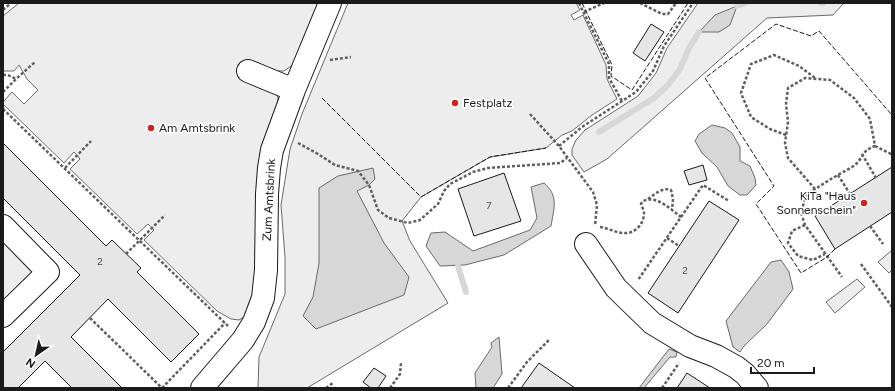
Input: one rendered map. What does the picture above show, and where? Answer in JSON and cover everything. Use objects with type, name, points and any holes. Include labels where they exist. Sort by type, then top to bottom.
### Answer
[{"type":"street","name":"Zum Amtsbrink","points":[[210,385],[243,340],[254,322],[263,298],[266,270],[267,194],[272,150],[294,90],[330,3]]},
{"type":"street","points":[[248,71],[294,90]]},
{"type":"street","points":[[3,226],[48,272],[3,316]]},
{"type":"street","points":[[586,244],[616,288],[652,323],[690,346],[716,356],[736,367],[745,374],[757,388]]},
{"type":"path","points":[[3,10],[11,3]]},
{"type":"path","points":[[579,3],[609,64],[609,78],[622,101]]},
{"type":"path","points":[[584,12],[604,3]]},
{"type":"path","points":[[640,3],[662,14],[668,14],[676,3]]},
{"type":"path","points":[[558,146],[582,127],[636,92],[653,71],[664,46],[693,3]]},
{"type":"path","points":[[786,135],[770,129],[751,117],[741,93],[751,64],[774,55],[799,66],[816,79]]},
{"type":"path","points":[[3,92],[35,62]]},
{"type":"path","points":[[3,75],[8,75],[16,79]]},
{"type":"path","points":[[815,189],[788,158],[785,143],[788,122],[786,104],[788,88],[805,78],[830,80],[854,98],[870,119],[875,146]]},
{"type":"path","points":[[3,110],[243,340]]},
{"type":"path","points":[[530,114],[558,146],[593,192],[597,205],[595,227],[601,227],[623,233],[629,233],[636,230],[641,224],[644,213],[642,204],[643,201],[659,191],[667,189],[671,190],[673,200],[672,210]]},
{"type":"path","points":[[278,133],[289,137],[335,166],[358,171],[369,185],[378,210],[389,218],[408,223],[420,220],[438,204],[444,191],[450,184],[473,172],[488,168],[560,163],[567,158]]},
{"type":"path","points":[[65,168],[91,141]]},
{"type":"path","points":[[842,277],[805,225],[801,213],[806,195],[856,164],[862,154],[868,149],[875,146],[891,154],[892,153]]},
{"type":"path","points":[[862,154],[876,178]]},
{"type":"path","points":[[838,175],[850,194]]},
{"type":"path","points":[[624,296],[631,289],[703,185],[729,201]]},
{"type":"path","points":[[648,198],[658,201],[681,217]]},
{"type":"path","points":[[126,254],[165,214]]},
{"type":"path","points":[[805,225],[792,231],[788,244],[798,256],[813,260],[826,254]]},
{"type":"path","points":[[870,226],[883,244]]},
{"type":"path","points":[[666,238],[679,246]]},
{"type":"path","points":[[861,264],[892,307]]},
{"type":"path","points":[[90,318],[162,388],[225,323]]},
{"type":"path","points":[[508,388],[527,362],[550,339]]},
{"type":"path","points":[[662,388],[690,346]]},
{"type":"path","points":[[390,388],[400,374],[401,363]]},
{"type":"path","points":[[326,388],[334,382]]},
{"type":"shaded area","name":"Am Amtsbrink","points":[[19,3],[319,3],[294,64],[284,71],[277,71],[264,66],[278,98],[278,104],[254,300],[250,310],[244,317],[239,320],[231,319],[217,311],[144,240],[154,230],[148,224],[137,234],[70,169],[80,159],[74,152],[64,163],[3,104],[12,92],[24,104],[38,90],[27,79],[19,65],[14,71],[3,71],[3,16]]},
{"type":"shaded area","points":[[348,3],[576,3],[580,10],[571,15],[574,20],[583,15],[606,65],[607,79],[617,99],[592,115],[572,131],[562,135],[546,148],[490,157],[421,197],[402,221],[410,241],[448,303],[307,388],[258,388],[259,357],[285,294],[285,257],[281,205],[290,149],[302,114]]},
{"type":"shaded area","points":[[698,3],[844,3],[833,15],[767,18],[607,159],[584,172],[572,155],[572,149],[576,140],[585,130],[638,96],[656,73],[667,48]]},
{"type":"shaded area","points":[[737,6],[730,25],[719,32],[699,32],[715,15]]},
{"type":"shaded area","points":[[712,125],[725,128],[732,133],[740,147],[740,161],[750,166],[756,185],[747,195],[740,195],[728,186],[717,167],[702,153],[695,141],[699,134]]},
{"type":"shaded area","points":[[373,168],[375,179],[369,185],[357,191],[384,243],[409,277],[404,295],[316,329],[303,316],[313,297],[319,263],[319,188],[338,176]]},
{"type":"shaded area","points":[[544,183],[549,188],[554,198],[551,226],[504,255],[465,265],[440,266],[426,246],[431,233],[445,232],[473,251],[530,230],[537,218],[531,187]]},
{"type":"shaded area","points":[[3,226],[48,272],[3,316]]},
{"type":"shaded area","points":[[892,250],[892,270],[889,273],[878,262]]},
{"type":"shaded area","points":[[781,260],[789,272],[793,289],[767,324],[744,346],[740,352],[733,347],[726,321],[771,262]]},
{"type":"shaded area","points":[[857,279],[865,287],[835,313],[826,302]]},
{"type":"shaded area","points":[[499,337],[502,374],[493,388],[476,388],[475,373],[492,347],[491,343]]},
{"type":"shaded area","points":[[669,349],[677,352],[676,357],[670,357],[644,388],[639,388]]},
{"type":"building","points":[[651,24],[664,32],[645,61],[633,53]]},
{"type":"building","points":[[3,143],[106,246],[112,240],[141,268],[137,272],[199,334],[171,362],[108,299],[71,337],[122,388],[72,388],[45,361],[18,388],[3,388],[3,352],[80,275],[3,198]]},
{"type":"building","points":[[703,165],[707,180],[689,185],[684,171]]},
{"type":"building","name":"KiTa \"Haus Sonnenschein\"","points":[[892,167],[892,212],[835,249],[815,216]]},
{"type":"building","points":[[504,173],[521,221],[474,236],[458,189]]},
{"type":"building","points":[[709,201],[739,220],[678,313],[648,293]]},
{"type":"building","points":[[539,363],[575,388],[521,388]]},
{"type":"building","points":[[374,368],[386,376],[378,388],[371,388],[363,382]]},
{"type":"building","points":[[687,373],[710,388],[677,388]]},
{"type":"waterway","points":[[737,6],[746,3]]},
{"type":"waterway","points":[[599,132],[654,98],[668,85],[680,69],[689,48],[699,32]]},
{"type":"waterway","points":[[458,266],[466,292]]},
{"type":"fence","points":[[582,3],[612,65],[611,76],[632,90],[688,3]]},
{"type":"fence","points":[[835,249],[827,257],[801,273],[756,204],[774,186],[705,78],[776,24],[811,36],[819,31],[892,115]]},
{"type":"fence","points":[[322,98],[421,197],[490,157],[546,148]]},
{"type":"place","name":"Festplatz","points":[[455,103]]},
{"type":"place","name":"Am Amtsbrink","points":[[151,128]]},
{"type":"place","name":"KiTa \"Haus Sonnenschein\"","points":[[864,203]]}]
